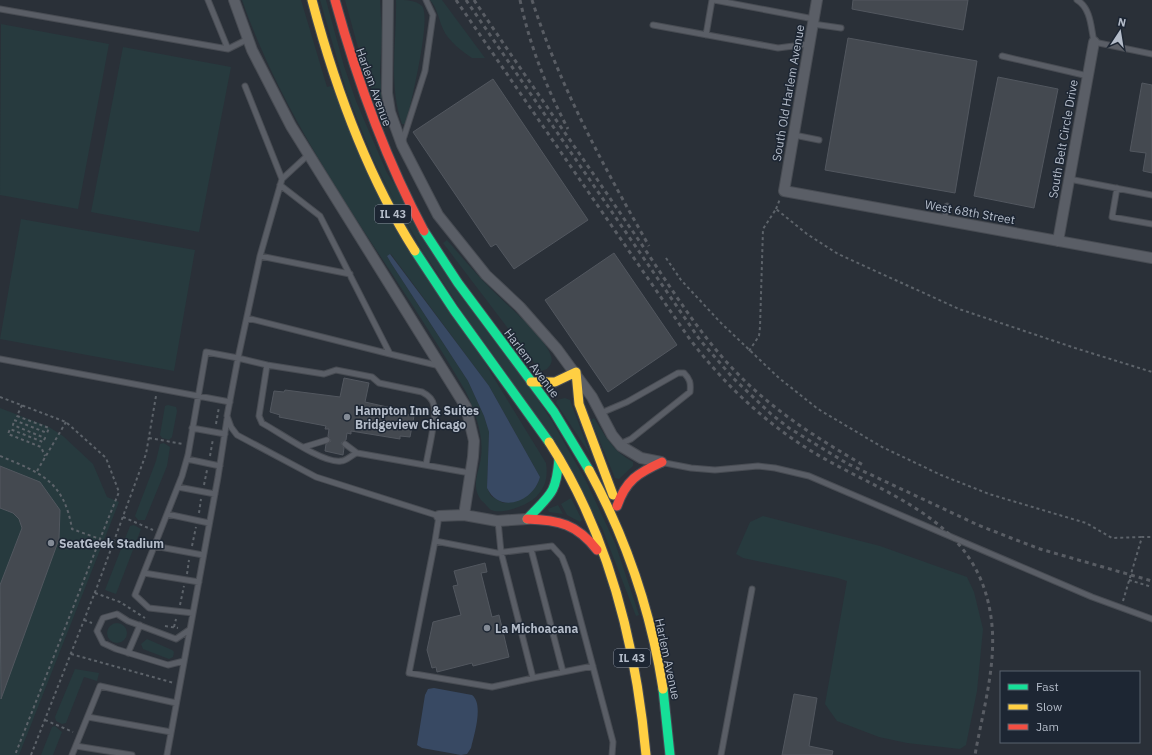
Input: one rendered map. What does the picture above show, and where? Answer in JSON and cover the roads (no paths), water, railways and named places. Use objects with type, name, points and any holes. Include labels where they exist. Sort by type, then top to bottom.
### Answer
[{"type":"main road","name":"IL 43","points":[[312,0],[328,58],[347,112],[375,179],[392,213],[434,282],[517,393],[559,459],[593,523],[621,608],[639,688],[646,755]]},
{"type":"main road","name":"Harlem Avenue","points":[[335,0],[349,52],[365,99],[395,172],[427,238],[472,302],[554,411],[597,484],[622,537],[640,590],[662,679],[669,726],[670,755]]},
{"type":"main road","points":[[532,382],[546,384],[556,383],[576,372],[579,404],[617,506],[622,537]]},
{"type":"main road","points":[[527,519],[553,492],[557,481],[559,459]]},
{"type":"main road","points":[[617,506],[622,490],[628,481],[643,470],[662,462]]},
{"type":"main road","points":[[527,519],[559,521],[576,528],[585,534],[607,564]]},
{"type":"street","points":[[234,0],[248,39],[272,90],[308,155],[466,407],[474,441],[464,515]]},
{"type":"street","points":[[388,0],[387,93],[390,112],[402,145],[429,200],[449,230],[486,275],[533,322],[576,372],[601,413],[612,435],[620,444],[633,455],[662,462]]},
{"type":"street","name":"South Old Harlem Avenue","points":[[784,191],[817,0]]},
{"type":"street","name":"South Belt Circle Drive","points":[[1058,241],[1094,42]]},
{"type":"street","name":"West 68th Street","points":[[784,191],[1152,258]]},
{"type":"street","points":[[439,516],[464,515],[498,521],[527,519]]},
{"type":"lane","points":[[208,0],[228,49]]},
{"type":"lane","points":[[402,145],[425,71],[433,15],[426,0]]},
{"type":"lane","points":[[706,35],[713,0],[841,28]]},
{"type":"lane","points":[[1077,0],[1082,3],[1087,11],[1094,42],[1152,54]]},
{"type":"lane","points":[[0,9],[228,49],[248,39]]},
{"type":"lane","points":[[653,25],[778,48],[809,44]]},
{"type":"lane","points":[[1002,56],[1088,76]]},
{"type":"lane","points":[[244,86],[282,178]]},
{"type":"lane","points":[[794,135],[819,140]]},
{"type":"lane","points":[[167,755],[220,466],[227,416],[260,256],[282,178],[308,155]]},
{"type":"lane","points":[[1069,179],[1152,195]]},
{"type":"lane","points":[[280,185],[320,216],[390,354]]},
{"type":"lane","points":[[1117,188],[1112,217],[1152,224]]},
{"type":"lane","points":[[944,220],[946,206]]},
{"type":"lane","points":[[260,256],[350,274]]},
{"type":"lane","points":[[246,318],[441,366]]},
{"type":"lane","points":[[193,613],[149,608],[135,595],[178,487],[187,459],[206,352],[267,365],[324,374],[336,370],[372,376],[379,383],[428,395],[434,405],[435,411],[426,465]]},
{"type":"lane","points":[[0,359],[230,402]]},
{"type":"lane","points":[[267,365],[259,416],[262,422],[324,459],[340,462],[357,453]]},
{"type":"lane","points":[[601,413],[627,402],[678,373],[684,373],[689,378],[691,384],[690,392],[631,439],[620,444]]},
{"type":"lane","points":[[227,416],[230,427],[237,435],[316,477],[439,516],[409,673],[492,687],[593,666]]},
{"type":"lane","points":[[192,428],[225,434]]},
{"type":"lane","points":[[304,447],[327,440]]},
{"type":"lane","points":[[345,444],[357,453],[470,473]]},
{"type":"lane","points":[[187,459],[220,466]]},
{"type":"lane","points":[[662,462],[691,468],[715,470],[764,467],[809,476],[1120,608],[1152,619]]},
{"type":"lane","points":[[178,487],[215,494]]},
{"type":"lane","points":[[167,514],[209,523]]},
{"type":"lane","points":[[498,521],[501,552],[533,678]]},
{"type":"lane","points":[[435,540],[501,552],[552,546],[562,557],[568,573],[613,742],[612,755]]},
{"type":"lane","points":[[154,546],[203,555]]},
{"type":"lane","points":[[530,548],[563,672]]},
{"type":"lane","points":[[144,573],[198,582]]},
{"type":"lane","points":[[721,755],[752,589]]},
{"type":"lane","points":[[184,661],[168,665],[128,653],[103,643],[97,631],[103,618],[117,614],[176,639],[190,630]]},
{"type":"lane","points":[[128,653],[140,625]]},
{"type":"lane","points":[[72,755],[100,686],[176,703]]},
{"type":"lane","points":[[88,717],[171,732]]},
{"type":"lane","points":[[76,746],[132,755]]},
{"type":"water","points":[[390,254],[489,386],[540,477],[537,485],[531,493],[524,498],[516,502],[508,503],[500,501],[493,496],[487,488],[489,432],[484,416],[468,381],[391,263],[387,256]]},
{"type":"water","points":[[434,688],[472,695],[476,699],[478,712],[476,728],[471,748],[467,754],[461,755],[422,748],[417,745],[425,695],[428,689]]},
{"type":"railway","points":[[456,0],[689,338],[715,370],[759,413],[791,438],[836,465],[920,511],[944,529],[965,552],[980,578],[990,611],[993,647],[989,683],[975,755]]},
{"type":"railway","points":[[466,0],[700,340],[733,378],[771,414],[789,428],[848,464],[978,525],[1040,549],[1152,581]]},
{"type":"railway","points":[[474,0],[679,301],[720,355],[749,385],[780,411],[812,434],[863,465]]},
{"type":"railway","points":[[520,0],[534,50],[553,98],[568,129]]},
{"type":"railway","points":[[532,0],[543,32],[569,95],[584,126],[649,246]]},
{"type":"place","name":"Hampton Inn & Suites Bridgeview Chicago","points":[[347,417]]},
{"type":"place","name":"SeatGeek Stadium","points":[[51,543]]},
{"type":"place","name":"La Michoacana","points":[[487,628]]}]
